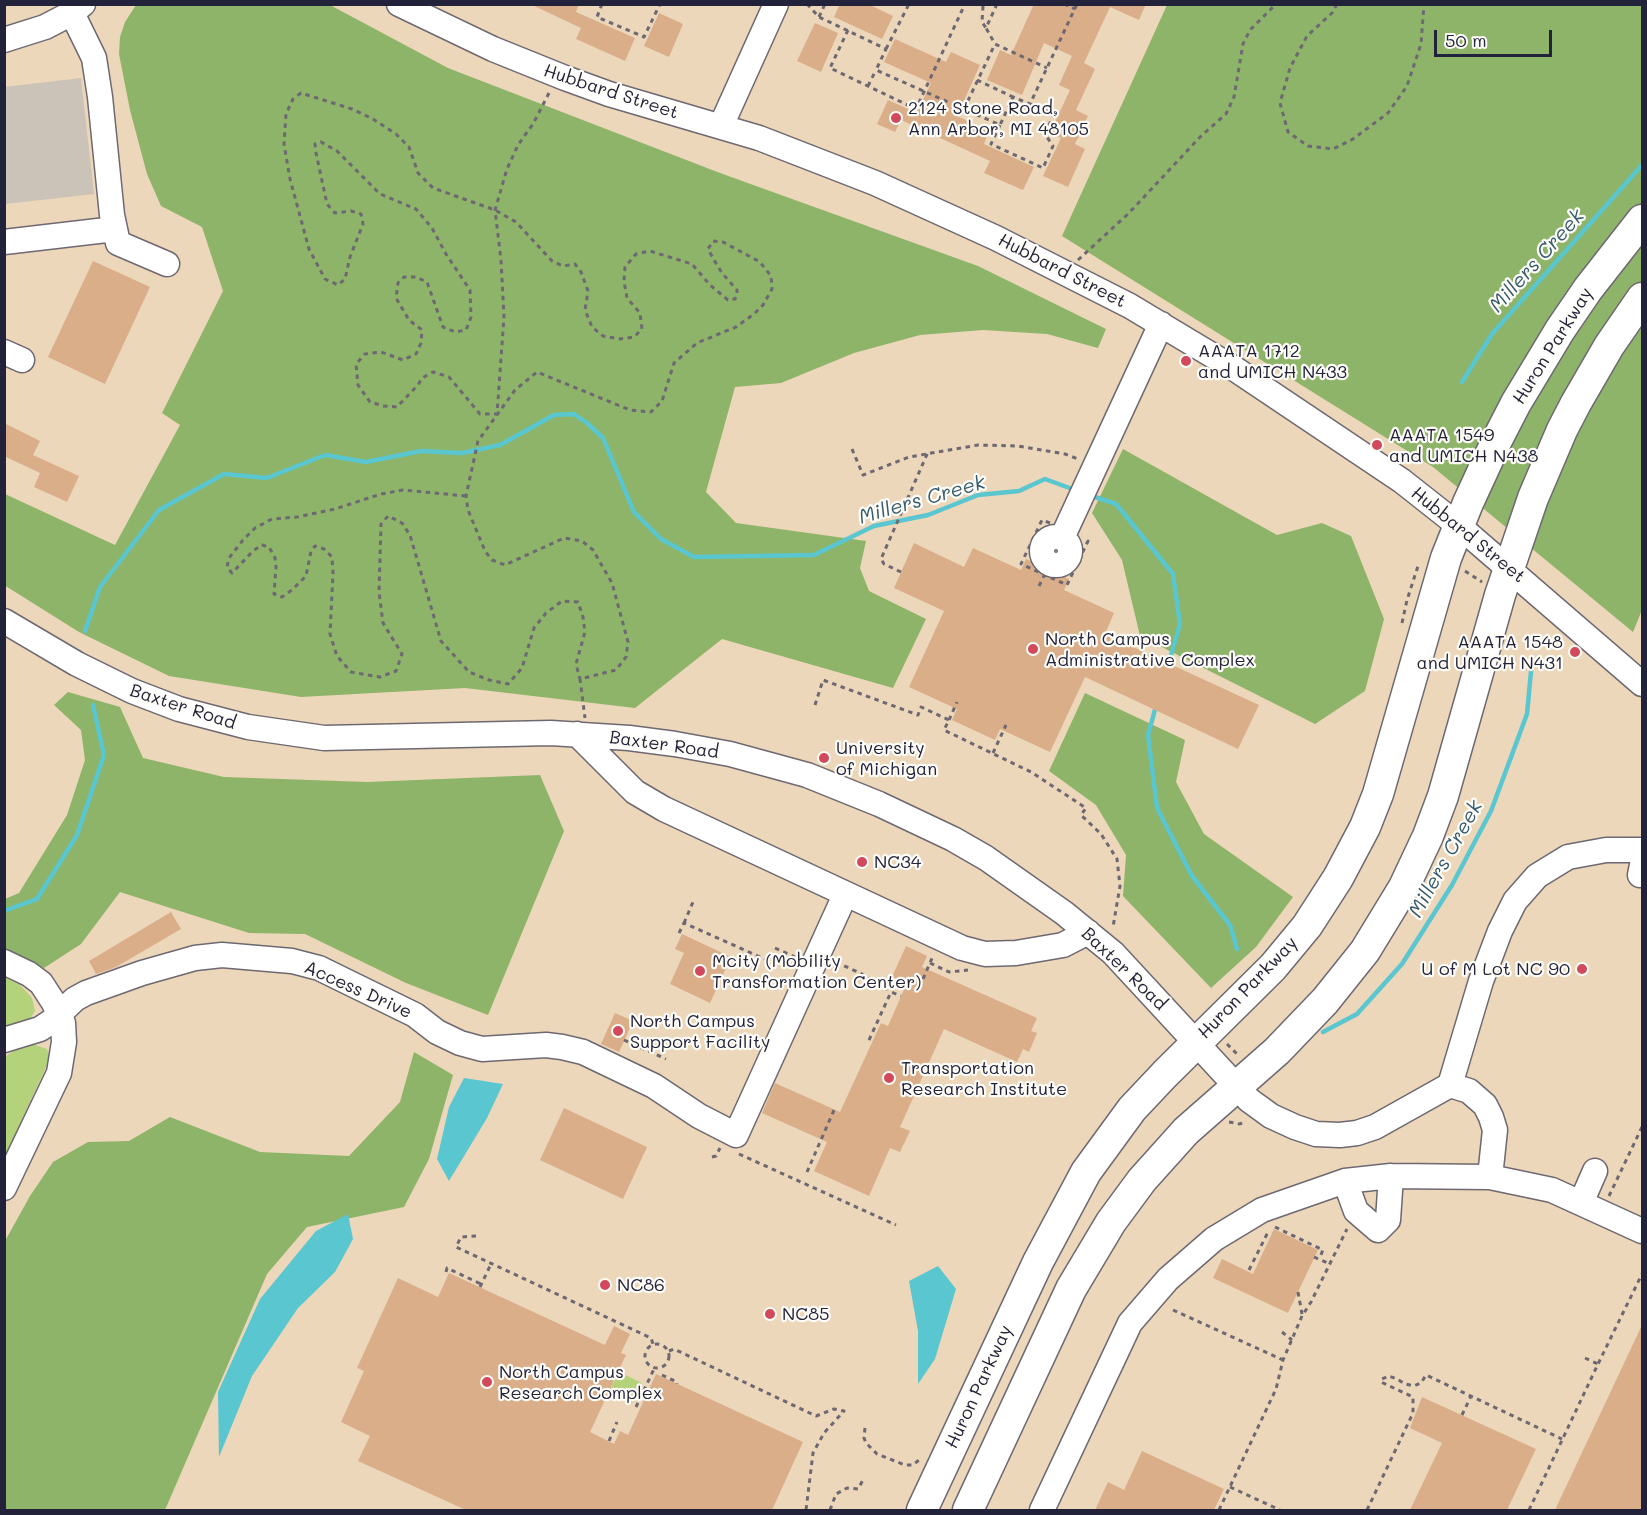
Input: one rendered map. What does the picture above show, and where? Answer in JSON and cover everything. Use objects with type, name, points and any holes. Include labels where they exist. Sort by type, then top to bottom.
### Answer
[{"type":"main road","name":"Huron Parkway","points":[[933,1507],[1038,1262],[1086,1172],[1132,1109],[1209,1040],[1292,945],[1326,898],[1359,838],[1378,794],[1435,594],[1459,526],[1497,440],[1534,372],[1588,289],[1642,220]]},
{"type":"main road","points":[[968,1510],[1071,1289],[1111,1222],[1168,1150],[1240,1074],[1301,1028],[1325,1002],[1365,951],[1404,887],[1428,836],[1443,796],[1497,577],[1562,430],[1594,371],[1642,298]]},
{"type":"street","name":"Hubbard Street","points":[[399,4],[493,49],[559,76],[609,94],[721,126],[806,156],[917,201],[1047,263],[1161,324],[1235,369],[1358,451],[1459,526],[1497,577],[1642,684]]},
{"type":"street","points":[[721,126],[776,4]]},
{"type":"street","points":[[4,40],[45,27],[78,9],[93,58],[118,243],[167,264]]},
{"type":"street","points":[[4,242],[115,229]]},
{"type":"street","points":[[1062,538],[1161,324]]},
{"type":"street","name":"Baxter Road","points":[[4,621],[87,669],[132,691],[179,709],[248,727],[300,736],[344,739],[583,734],[661,742],[771,764],[840,787],[919,822],[986,858],[1088,932],[1121,961],[1209,1040],[1240,1074],[1257,1107],[1287,1123],[1316,1134],[1357,1133],[1375,1127],[1450,1085]]},
{"type":"street","points":[[583,734],[635,792],[664,809],[962,948],[985,954],[1016,953],[1063,945],[1088,932]]},
{"type":"street","points":[[1490,1177],[1495,1130],[1491,1117],[1485,1105],[1469,1091],[1450,1085],[1481,981],[1500,931],[1515,901],[1537,876],[1568,857],[1606,850],[1642,850]]},
{"type":"street","name":"Access Drive","points":[[4,1040],[40,1029],[75,999],[86,993],[142,973],[195,958],[222,955],[292,961],[319,968],[415,1015],[437,1032],[460,1043],[482,1049],[531,1045],[562,1047],[583,1053],[654,1086],[699,1116],[736,1135],[845,895]]},
{"type":"street","points":[[4,962],[29,974],[41,983],[55,1017]]},
{"type":"street","points":[[4,971],[37,991],[55,1017],[63,1023],[64,1042],[59,1073],[6,1175]]},
{"type":"street","points":[[1581,1203],[1595,1171]]},
{"type":"street","points":[[1345,1181],[1356,1211],[1378,1230],[1388,1220],[1391,1176]]},
{"type":"street","points":[[1042,1510],[1130,1323],[1168,1279],[1214,1239],[1262,1210],[1345,1181],[1391,1176],[1490,1177],[1552,1190],[1642,1231]]},
{"type":"path","points":[[602,4],[597,16],[644,38],[660,4]]},
{"type":"path","points":[[807,4],[819,17],[886,49]]},
{"type":"path","points":[[819,17],[825,4]]},
{"type":"path","points":[[868,86],[909,4]]},
{"type":"path","points":[[848,30],[830,68],[916,109],[964,4]]},
{"type":"path","points":[[986,28],[997,4]]},
{"type":"path","points":[[1064,4],[1075,9]]},
{"type":"path","points":[[1030,104],[1077,4]]},
{"type":"path","points":[[1075,263],[1129,213],[1201,136],[1226,114],[1234,97],[1243,44],[1250,30],[1276,4]]},
{"type":"path","points":[[1337,4],[1332,13],[1307,36],[1290,68],[1280,103],[1288,132],[1308,146],[1333,149],[1353,139],[1388,113],[1407,86],[1421,44],[1424,4]]},
{"type":"path","points":[[983,6],[982,22],[995,44],[1047,68]]},
{"type":"path","points":[[964,109],[995,44]]},
{"type":"path","points":[[876,70],[999,125]]},
{"type":"path","points":[[497,414],[504,317],[495,210],[507,169],[518,145],[533,124],[559,76]]},
{"type":"path","points":[[978,80],[1054,114],[1045,134],[1053,146],[1043,168],[991,144],[1013,97]]},
{"type":"path","points":[[497,414],[480,414],[449,377],[433,372],[422,378],[396,407],[370,402],[358,385],[356,364],[364,354],[381,352],[403,360],[416,354],[421,343],[422,330],[409,321],[396,298],[398,283],[404,277],[416,277],[427,282],[443,327],[455,332],[466,330],[471,317],[470,290],[432,228],[416,209],[380,194],[337,151],[321,142],[315,144],[327,204],[335,213],[351,211],[360,214],[363,224],[350,257],[345,279],[338,285],[325,279],[309,249],[284,144],[286,114],[293,99],[301,93],[352,109],[373,119],[396,134],[409,147],[418,173],[433,188],[495,210],[516,222],[528,233],[542,253],[552,261],[563,266],[575,264],[581,272],[588,291],[585,310],[591,327],[603,336],[620,339],[634,337],[642,329],[640,313],[627,298],[624,281],[625,267],[636,254],[650,251],[692,264],[710,285],[728,300],[735,299],[737,290],[722,273],[708,249],[713,241],[723,242],[760,262],[771,276],[772,289],[763,305],[754,314],[736,327],[697,343],[674,363],[662,401],[651,412],[630,410],[537,372],[514,390],[478,441],[465,496],[468,510],[485,552],[492,560],[505,565],[564,538],[582,541],[593,550],[612,583],[628,642],[626,657],[616,670],[580,680]]},
{"type":"path","points":[[852,449],[863,475],[898,460],[928,452],[978,445],[1018,446],[1065,454],[1085,463]]},
{"type":"path","points":[[901,572],[884,564],[881,559],[928,452]]},
{"type":"path","points":[[465,496],[403,490],[381,494],[335,509],[297,517],[272,519],[255,528],[243,540],[229,558],[227,567],[232,573],[253,551],[262,545],[269,547],[275,558],[276,567],[274,594],[282,597],[306,576],[311,551],[315,546],[324,549],[332,557],[330,634],[337,656],[351,672],[380,677],[396,671],[402,654],[383,623],[379,592],[381,524],[388,516],[402,523],[410,536],[441,641],[469,672],[508,684],[522,668],[534,628],[546,613],[562,601],[578,602],[585,632],[576,664],[580,680],[583,734]]},
{"type":"path","points":[[1402,626],[1407,600],[1421,558]]},
{"type":"path","points":[[1456,565],[1497,577]]},
{"type":"path","points":[[1039,586],[1044,574]]},
{"type":"path","points":[[815,705],[823,680],[918,715],[921,707],[948,720]]},
{"type":"path","points":[[957,702],[944,730],[1030,772],[1086,808],[1080,815],[1101,834],[1117,859],[1120,886],[1112,925],[1114,931]]},
{"type":"path","points":[[993,753],[1006,725]]},
{"type":"path","points":[[680,933],[693,902]]},
{"type":"path","points":[[684,923],[769,961]]},
{"type":"path","points":[[835,962],[901,996]]},
{"type":"path","points":[[869,1040],[891,992]]},
{"type":"path","points":[[624,1040],[666,1059]]},
{"type":"path","points":[[1209,1040],[1240,1074]]},
{"type":"path","points":[[807,1172],[834,1110]]},
{"type":"path","points":[[1608,1198],[1642,1127]]},
{"type":"path","points":[[712,1156],[716,1156],[721,1146]]},
{"type":"path","points":[[731,1150],[896,1225]]},
{"type":"path","points":[[1219,1510],[1276,1389],[1283,1360],[1302,1316],[1356,1211]]},
{"type":"path","points":[[1249,1270],[1271,1225],[1323,1250],[1319,1259]]},
{"type":"path","points":[[476,1236],[461,1238],[456,1248],[651,1338],[653,1344]]},
{"type":"path","points":[[1314,1257],[1330,1264]]},
{"type":"path","points":[[446,1272],[447,1269],[451,1270],[481,1286],[491,1264]]},
{"type":"path","points":[[1529,1510],[1642,1274]]},
{"type":"path","points":[[1298,1292],[1302,1316]]},
{"type":"path","points":[[1173,1310],[1283,1360]]},
{"type":"path","points":[[1282,1332],[1292,1340]]},
{"type":"path","points":[[653,1344],[669,1351]]},
{"type":"path","points":[[653,1344],[645,1351],[644,1356],[649,1366],[654,1369],[659,1369],[668,1362],[669,1351]]},
{"type":"path","points":[[669,1351],[674,1349],[816,1416],[834,1409],[844,1411],[825,1433],[813,1453],[806,1510]]},
{"type":"path","points":[[1585,1358],[1598,1364]]},
{"type":"path","points":[[636,1407],[654,1369]]},
{"type":"path","points":[[659,1369],[662,1376],[677,1384]]},
{"type":"path","points":[[1366,1510],[1413,1413],[1413,1397],[1381,1382],[1389,1376],[1414,1386],[1421,1383],[1426,1375],[1562,1439]]},
{"type":"path","points":[[1462,1415],[1471,1396]]},
{"type":"path","points":[[1413,1404],[1418,1405]]},
{"type":"path","points":[[609,1441],[617,1422]]},
{"type":"path","points":[[865,1428],[866,1443],[877,1454],[905,1465],[913,1465],[920,1459]]},
{"type":"path","points":[[830,1510],[836,1494],[847,1488],[858,1490],[863,1480]]},
{"type":"path","points":[[1230,1486],[1280,1510]]},
{"type":"shaded area","name":"University of Michigan","points":[[5,5],[1642,5],[1642,1510],[5,1510]]},
{"type":"shaded area","points":[[81,78],[94,194],[5,204],[5,87]]},
{"type":"green space","points":[[136,5],[330,5],[448,68],[720,173],[978,266],[1106,329],[1098,348],[1047,334],[983,330],[920,335],[854,353],[781,383],[735,387],[706,492],[736,523],[866,541],[860,568],[869,591],[926,619],[893,688],[722,639],[635,708],[465,688],[301,697],[169,676],[79,632],[4,585],[5,494],[115,545],[180,425],[162,413],[223,291],[202,227],[161,206],[147,174],[130,110],[119,54],[120,37],[125,22]]},
{"type":"green space","points":[[1167,5],[1642,5],[1642,610],[1633,632],[1433,467],[1062,236]]},
{"type":"green space","points":[[1123,449],[1277,535],[1322,523],[1351,536],[1384,619],[1365,691],[1315,724],[1140,636],[1122,560],[1092,513]]},
{"type":"green space","points":[[68,692],[120,707],[143,758],[224,777],[367,782],[540,775],[564,831],[488,1015],[406,983],[305,934],[249,933],[120,892],[81,944],[44,968],[5,951],[5,899],[19,893],[67,815],[85,760],[81,730],[54,705]]},
{"type":"green space","points":[[1085,693],[1185,740],[1176,782],[1204,834],[1293,897],[1256,947],[1211,988],[1123,896],[1126,855],[1096,805],[1049,771]]},
{"type":"green space","points":[[4,977],[20,985],[32,998],[35,1011],[29,1020],[5,1026]]},
{"type":"green space","points":[[32,1044],[47,1049],[49,1056],[47,1065],[5,1156],[5,1057],[19,1047]]},
{"type":"green space","points":[[414,1052],[453,1075],[429,1159],[404,1207],[307,1227],[267,1274],[165,1510],[5,1510],[5,1241],[30,1196],[53,1162],[88,1142],[129,1141],[170,1117],[260,1152],[349,1156],[400,1102]]},
{"type":"green space","points":[[619,1372],[642,1383],[632,1403],[609,1392]]},
{"type":"water","points":[[464,1078],[503,1084],[487,1118],[449,1181],[437,1159],[449,1107]]},
{"type":"water","points":[[348,1214],[353,1239],[335,1272],[298,1308],[252,1376],[219,1457],[218,1392],[260,1299],[316,1231]]},
{"type":"water","points":[[938,1266],[956,1289],[935,1359],[918,1384],[918,1331],[909,1281]]},
{"type":"building","points":[[530,4],[579,4],[576,12],[635,38],[625,61],[576,39],[581,28]]},
{"type":"building","points":[[840,4],[868,4],[893,16],[882,39],[834,17]]},
{"type":"building","points":[[1034,4],[1146,4],[1139,20],[1110,7],[1084,63],[1095,69],[1076,110],[1088,116],[1075,144],[1085,149],[1068,187],[1043,176],[1061,138],[1050,133],[1070,90],[1059,85],[1072,56],[1044,43],[1022,95],[987,80],[1000,50],[1011,55]]},
{"type":"building","points":[[659,13],[683,24],[669,57],[644,46]]},
{"type":"building","points":[[815,23],[838,33],[821,72],[797,61]]},
{"type":"building","points":[[895,39],[946,62],[951,52],[980,65],[957,116],[989,131],[984,144],[1034,167],[1023,190],[984,173],[990,161],[901,120],[895,132],[877,124],[888,100],[917,113],[931,83],[884,62]]},
{"type":"building","points":[[93,261],[150,287],[105,384],[48,357]]},
{"type":"building","points":[[4,423],[40,441],[33,455],[79,476],[67,502],[34,487],[40,473],[4,456]]},
{"type":"building","name":"North Campus Administrative Complex","points":[[914,543],[964,567],[973,548],[1021,570],[1026,559],[1069,579],[1064,590],[1114,613],[1105,634],[1259,705],[1238,749],[1085,677],[1050,752],[1000,729],[995,740],[952,720],[957,709],[909,687],[944,611],[894,588]]},
{"type":"building","points":[[171,912],[181,929],[116,967],[96,974],[89,961]]},
{"type":"building","name":"Mcity (Mobility Transformation Center)","points":[[682,934],[731,957],[710,1003],[670,984],[684,953],[675,949]]},
{"type":"building","name":"Transportation Research Institute","points":[[906,946],[927,956],[922,967],[1037,1018],[1031,1031],[1037,1033],[1029,1052],[1023,1049],[1017,1062],[944,1029],[900,1127],[910,1131],[900,1152],[890,1148],[869,1196],[814,1171],[827,1142],[762,1113],[775,1083],[840,1112],[881,1023],[888,1026],[907,983],[892,977]]},
{"type":"building","name":"North Campus Support Facility","points":[[615,1013],[633,1021],[619,1052],[601,1044]]},
{"type":"building","points":[[564,1108],[647,1147],[623,1199],[540,1160]]},
{"type":"building","points":[[1274,1229],[1318,1250],[1288,1313],[1213,1278],[1222,1259],[1253,1274]]},
{"type":"building","name":"North Campus Research Complex","points":[[449,1273],[605,1345],[614,1326],[630,1334],[621,1353],[626,1355],[590,1432],[614,1444],[620,1431],[628,1435],[656,1374],[803,1442],[772,1510],[466,1510],[358,1461],[370,1436],[341,1422],[364,1371],[357,1368],[398,1278],[438,1297]]},
{"type":"building","points":[[1642,1325],[1642,1510],[1555,1510]]},
{"type":"building","points":[[1422,1397],[1536,1449],[1507,1510],[1410,1510],[1442,1443],[1410,1428]]},
{"type":"building","points":[[1142,1451],[1224,1489],[1214,1510],[1095,1510],[1108,1482],[1124,1490]]},
{"type":"waterway","name":"Millers Creek","points":[[1462,382],[1492,334],[1642,165]]},
{"type":"waterway","name":"Millers Creek","points":[[85,631],[100,587],[159,510],[224,474],[267,478],[325,455],[366,462],[421,451],[462,453],[500,445],[554,415],[574,414],[603,438],[634,512],[661,539],[694,557],[814,555],[874,526],[928,515],[978,495],[1019,491],[1045,479],[1075,490]]},
{"type":"waterway","name":"Millers Creek","points":[[1089,495],[1116,504],[1173,574],[1180,624],[1167,669]]},
{"type":"waterway","name":"Millers Creek","points":[[1323,1032],[1357,1014],[1402,964],[1452,885],[1491,811],[1527,714],[1532,661]]},
{"type":"waterway","name":"Millers Creek","points":[[4,911],[37,899],[77,835],[104,755],[93,705]]},
{"type":"waterway","name":"Millers Creek","points":[[1156,706],[1148,735],[1157,808],[1192,876],[1230,925],[1237,949]]},
{"type":"place","name":"2124 Stone Road, Ann Arbor, MI 48105","points":[[896,118]]},
{"type":"place","name":"AAATA 1712 and UMICH N433","points":[[1186,361]]},
{"type":"place","name":"AAATA 1549 and UMICH N438","points":[[1377,445]]},
{"type":"place","name":"North Campus Administrative Complex","points":[[1033,649]]},
{"type":"place","name":"AAATA 1548 and UMICH N431","points":[[1575,652]]},
{"type":"place","name":"University of Michigan","points":[[824,758]]},
{"type":"place","name":"NC34","points":[[862,862]]},
{"type":"place","name":"U of M Lot NC 90","points":[[1582,969]]},
{"type":"place","name":"Mcity (Mobility Transformation Center)","points":[[700,971]]},
{"type":"place","name":"North Campus Support Facility","points":[[618,1031]]},
{"type":"place","name":"Transportation Research Institute","points":[[889,1078]]},
{"type":"place","name":"NC86","points":[[605,1285]]},
{"type":"place","name":"NC85","points":[[770,1314]]},
{"type":"place","name":"North Campus Research Complex","points":[[487,1382]]}]
